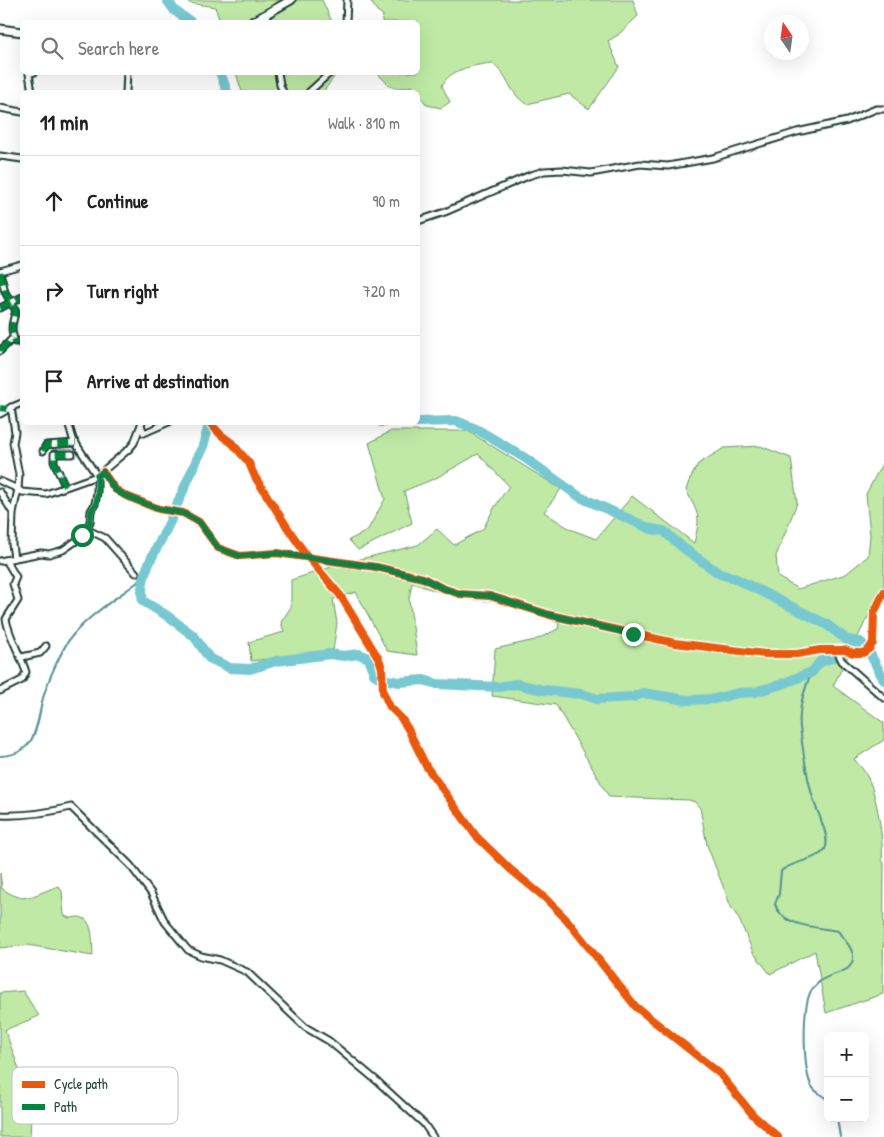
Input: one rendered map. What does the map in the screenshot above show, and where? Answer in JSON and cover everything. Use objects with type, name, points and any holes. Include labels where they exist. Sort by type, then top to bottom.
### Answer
[{"type":"street","points":[[256,20],[291,0]]},
{"type":"street","points":[[346,20],[348,0]]},
{"type":"street","points":[[266,14],[268,20]]},
{"type":"street","points":[[0,30],[20,32]]},
{"type":"street","points":[[29,75],[32,90]]},
{"type":"street","points":[[126,75],[126,90]]},
{"type":"street","points":[[278,75],[282,90]]},
{"type":"street","points":[[311,90],[328,75]]},
{"type":"street","points":[[0,108],[20,112]]},
{"type":"street","points":[[420,219],[445,212],[528,176],[544,171],[562,170],[590,173],[640,164],[668,166],[696,161],[745,149],[798,132],[847,121],[876,109],[884,109]]},
{"type":"street","points":[[0,156],[20,160]]},
{"type":"street","points":[[0,351],[19,341],[11,325],[16,311],[5,292],[0,272],[20,266]]},
{"type":"street","points":[[0,308],[20,298]]},
{"type":"street","points":[[0,414],[20,404]]},
{"type":"street","points":[[0,408],[9,408]]},
{"type":"street","points":[[9,408],[15,432],[13,443],[18,467],[18,489],[12,513],[14,558]]},
{"type":"street","points":[[0,692],[22,680],[26,672],[22,657],[8,629],[6,619],[18,600],[13,584],[16,577],[3,560],[41,553],[49,554],[63,550],[76,541],[86,529],[90,522],[91,511],[96,504],[98,492],[97,476],[76,443],[69,425]]},
{"type":"street","points":[[0,481],[22,492],[46,494],[97,476],[129,449],[134,443],[141,425]]},
{"type":"street","points":[[142,425],[144,433],[162,425]]},
{"type":"street","points":[[212,425],[232,443],[249,463],[269,500],[307,556],[340,595],[379,659],[382,668],[383,692],[390,707],[401,718],[426,766],[476,836],[510,869],[544,896],[567,920],[636,1007],[719,1073],[753,1115],[778,1137]]},
{"type":"street","points":[[43,450],[46,445],[76,443]]},
{"type":"street","points":[[65,486],[54,462],[54,454],[72,454]]},
{"type":"street","points":[[103,472],[115,490],[159,509],[183,513],[199,522],[218,548],[240,556],[277,553],[350,562],[423,578],[442,588],[460,594],[490,596],[550,615],[675,643],[765,654],[797,654],[820,650],[863,653],[873,643],[874,613],[884,592]]},
{"type":"street","points":[[0,492],[12,513]]},
{"type":"street","points":[[86,529],[106,538],[136,573]]},
{"type":"street","points":[[22,657],[40,653],[46,646]]},
{"type":"street","points":[[837,651],[842,661],[884,698]]},
{"type":"street","points":[[0,815],[18,816],[47,813],[71,807],[130,866],[151,893],[165,922],[188,950],[201,956],[220,960],[247,972],[305,1027],[329,1041],[377,1081],[424,1124],[433,1137]]},
{"type":"green space","points":[[188,0],[322,0],[331,20],[219,20],[215,7],[189,3]]},
{"type":"green space","points":[[370,0],[633,0],[638,16],[618,35],[608,41],[619,67],[589,109],[569,94],[527,104],[516,95],[502,73],[492,63],[463,69],[445,80],[442,86],[450,102],[441,108],[427,105],[420,96],[420,90],[415,90],[412,86],[392,87],[379,75],[420,75],[420,20],[382,20],[383,15],[377,11]]},
{"type":"green space","points":[[237,75],[336,75],[324,90],[241,90]]},
{"type":"green space","points":[[391,431],[468,431],[561,489],[544,512],[570,529],[596,539],[632,496],[694,543],[698,527],[698,516],[686,490],[698,464],[724,448],[760,446],[791,458],[797,503],[776,556],[778,577],[798,589],[846,574],[868,556],[870,535],[866,494],[884,460],[884,585],[833,686],[884,723],[884,740],[854,759],[865,773],[871,786],[881,830],[882,860],[884,863],[883,994],[826,1013],[815,951],[770,974],[753,952],[739,919],[731,907],[707,845],[700,808],[695,802],[689,800],[609,797],[556,705],[492,696],[495,649],[535,640],[558,629],[559,623],[500,602],[461,599],[412,583],[409,599],[417,655],[387,651],[356,592],[333,599],[337,623],[333,651],[251,661],[249,642],[284,632],[281,622],[291,607],[291,580],[344,563],[418,545],[437,529],[454,545],[483,529],[509,486],[478,454],[436,478],[404,491],[412,523],[358,550],[349,540],[367,531],[385,499],[369,443]]},
{"type":"green space","points":[[0,873],[2,889],[22,898],[33,896],[58,886],[62,891],[64,915],[70,918],[79,917],[88,922],[92,933],[93,956],[27,945],[0,948]]},
{"type":"green space","points":[[23,991],[39,1016],[5,1030],[18,1067],[12,1067],[12,1124],[31,1124],[30,1137],[0,1137],[0,993]]},
{"type":"waterway","points":[[167,0],[175,11],[188,20]]},
{"type":"waterway","points":[[221,75],[226,90]]},
{"type":"waterway","points":[[420,422],[456,421],[478,430],[525,458],[580,497],[651,529],[664,531],[682,547],[720,574],[734,578],[826,624],[847,640],[860,642],[867,648],[884,680]]},
{"type":"waterway","points":[[209,425],[203,446],[148,567],[142,590],[143,601],[194,636],[209,658],[230,668],[250,669],[276,661],[330,654],[344,656],[359,654],[369,658],[374,674],[382,679],[399,682],[424,680],[437,684],[498,687],[516,684],[544,690],[582,694],[597,699],[633,697],[643,693],[687,700],[714,699],[738,693],[755,692],[782,684],[812,672],[820,662],[840,655],[860,642]]},
{"type":"waterway","points":[[0,756],[21,750],[28,745],[33,737],[48,684],[59,657],[72,636],[97,612],[143,578]]},
{"type":"waterway","points":[[812,672],[802,699],[800,727],[808,781],[827,843],[822,853],[781,871],[779,894],[775,904],[779,912],[792,922],[838,931],[853,953],[852,963],[849,967],[819,982],[811,991],[808,999],[805,1023],[806,1065],[811,1085],[824,1097]]},
{"type":"waterway","points":[[838,1122],[840,1137]]},
{"type":"marked path","points":[[0,272],[5,292],[16,311],[12,326],[13,337],[15,342],[18,341],[20,343]]},
{"type":"marked path","points":[[0,308],[20,298]]},
{"type":"marked path","points":[[0,351],[13,338]]},
{"type":"marked path","points":[[0,408],[7,409]]},
{"type":"marked path","points":[[43,451],[46,445],[76,443]]},
{"type":"marked path","points":[[65,486],[54,462],[54,454],[72,454]]},
{"type":"cycle path","points":[[212,425],[232,443],[249,463],[255,477],[291,533],[307,556],[340,595],[379,659],[382,668],[383,692],[390,707],[401,718],[426,766],[476,836],[567,920],[636,1007],[719,1073],[753,1115],[778,1137]]},
{"type":"cycle path","points":[[103,472],[115,489],[126,496],[159,509],[183,513],[199,522],[218,548],[240,556],[277,553],[376,567],[423,578],[442,588],[460,594],[490,596],[550,615],[675,643],[765,654],[797,654],[820,650],[845,650],[853,653],[863,653],[873,643],[874,613],[884,592]]},
{"type":"route","points":[[82,535],[90,522],[91,511],[96,504],[98,492],[97,476],[103,472],[115,490],[159,509],[183,513],[199,522],[218,548],[240,556],[277,553],[376,567],[423,578],[442,588],[460,594],[490,596],[550,615],[633,634]]}]
